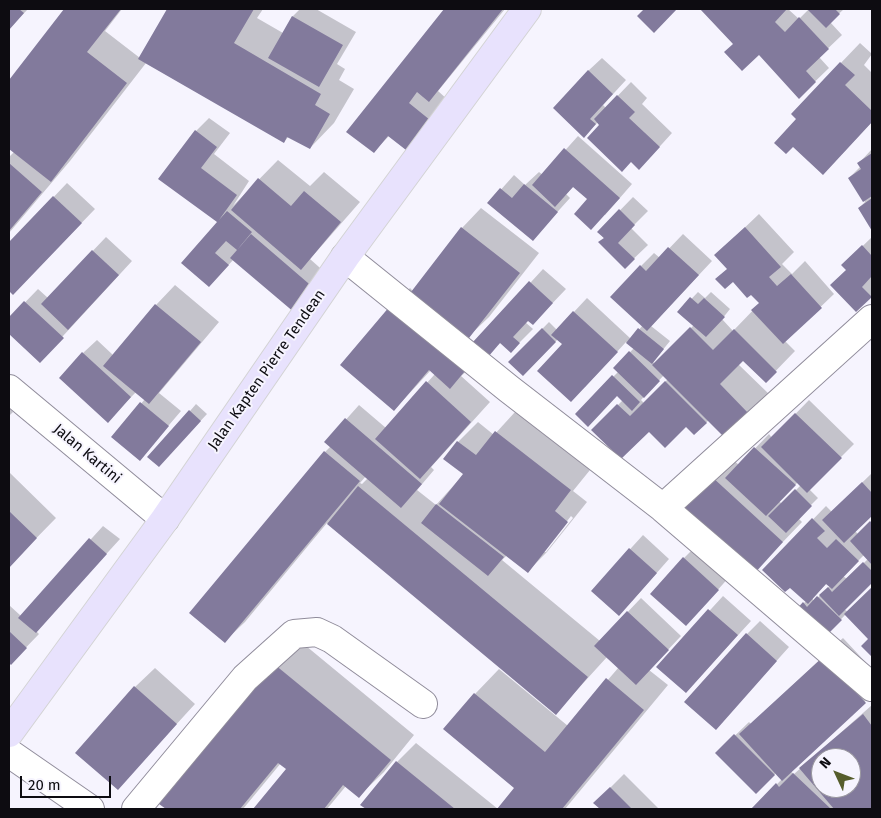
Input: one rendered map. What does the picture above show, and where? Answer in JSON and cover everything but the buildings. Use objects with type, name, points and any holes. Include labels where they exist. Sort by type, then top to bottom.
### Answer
[{"type":"main road","name":"Jalan Kapten Pierre Tendean","points":[[9,733],[165,518],[345,257],[527,9]]},
{"type":"street","points":[[345,257],[509,389],[663,508],[872,687]]},
{"type":"street","points":[[663,508],[872,319]]},
{"type":"street","name":"Jalan Kartini","points":[[9,388],[165,518]]},
{"type":"street","points":[[136,809],[245,678],[294,634],[317,632],[332,639],[423,704]]},
{"type":"street","points":[[9,753],[90,809]]}]
